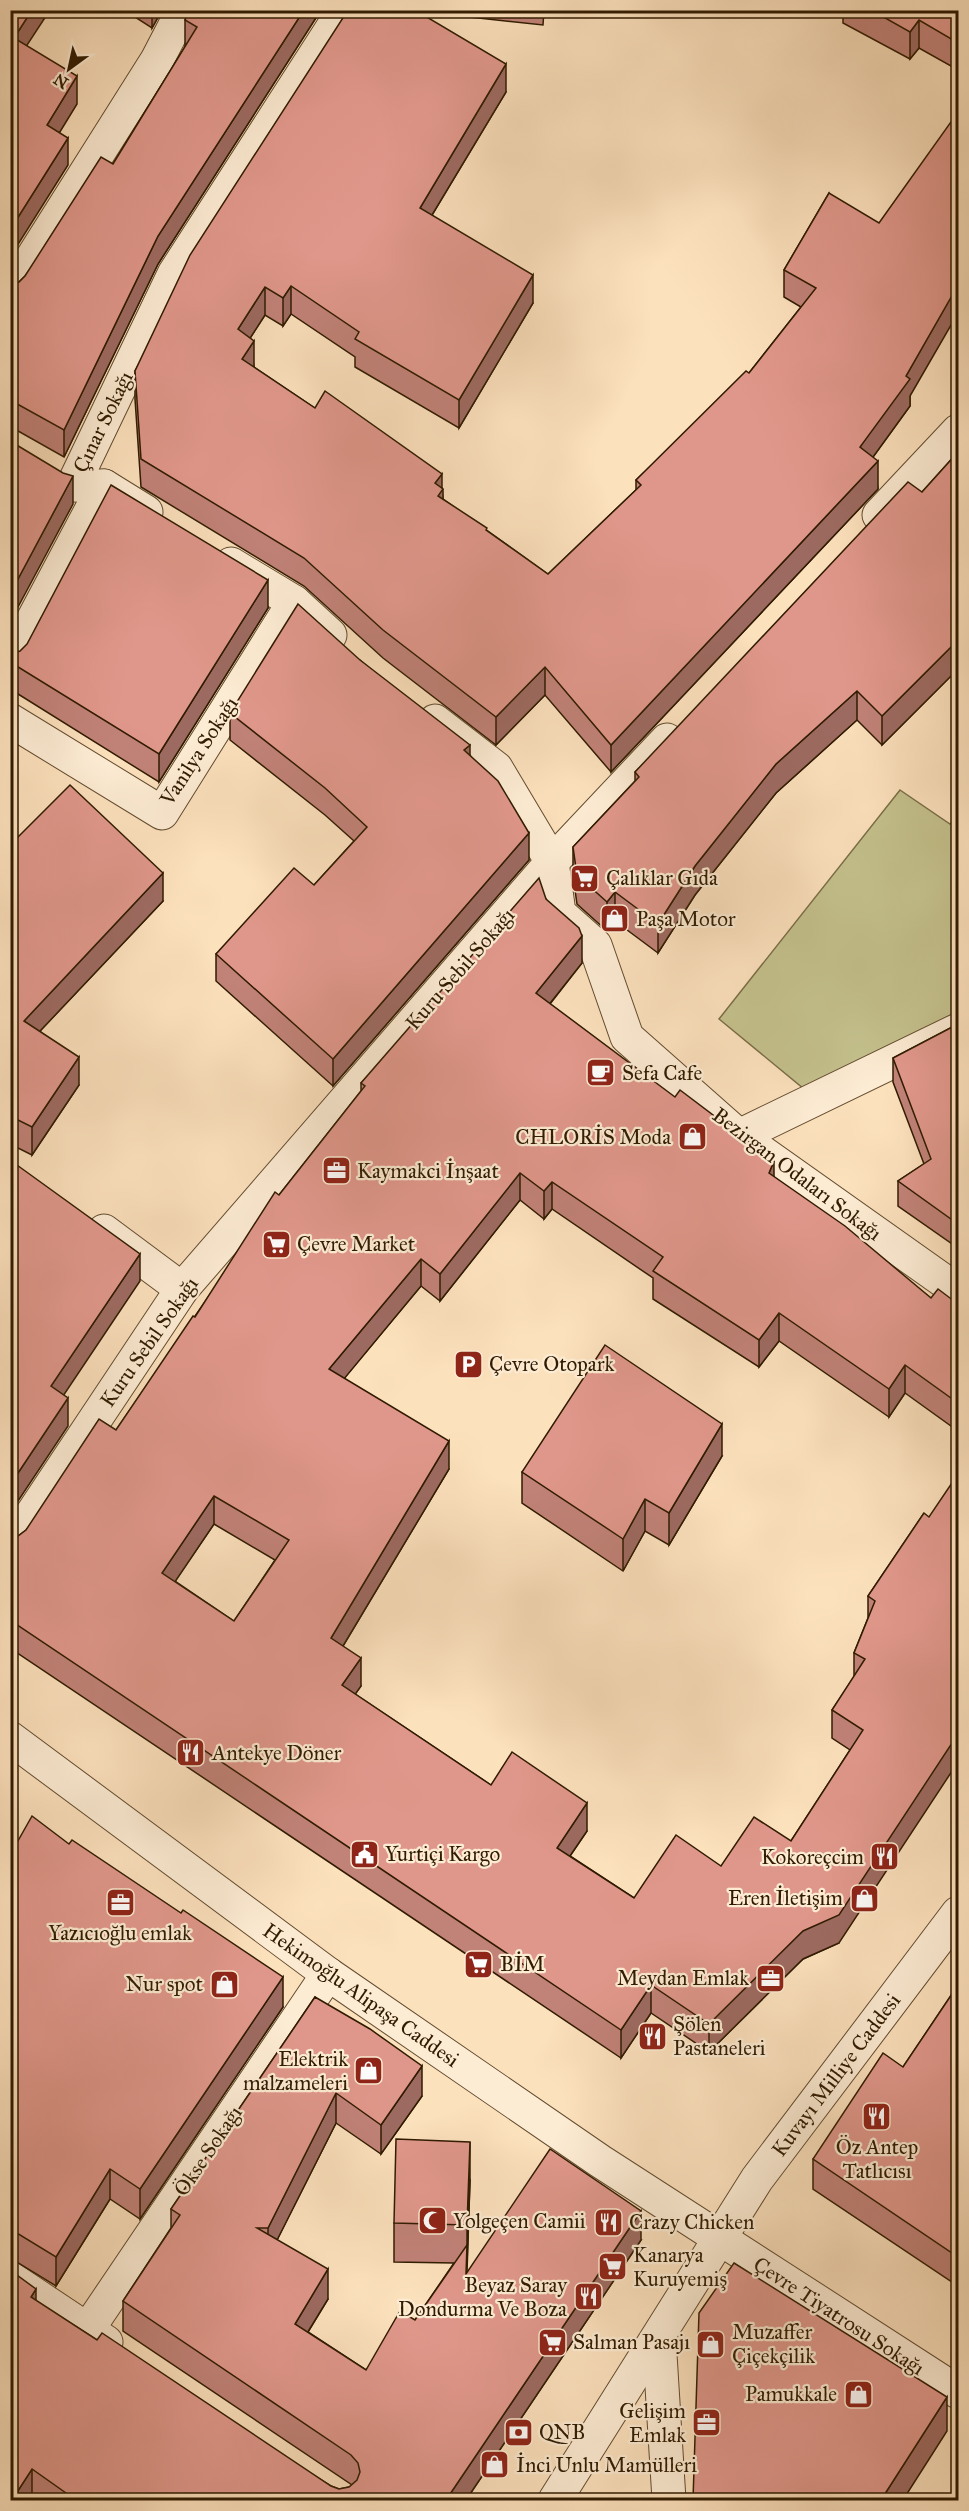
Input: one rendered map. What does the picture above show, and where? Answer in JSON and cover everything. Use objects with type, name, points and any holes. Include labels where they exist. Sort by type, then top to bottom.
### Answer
[{"type":"street","points":[[10,293],[157,60],[183,10]]},
{"type":"street","name":"Çınar Sokağı","points":[[174,529],[74,480],[174,274],[344,10]]},
{"type":"street","points":[[861,535],[958,432]]},
{"type":"street","points":[[10,663],[74,480]]},
{"type":"street","points":[[204,547],[294,602],[353,656]]},
{"type":"street","name":"Vanilya Sokağı","points":[[10,720],[162,813],[294,602]]},
{"type":"street","points":[[415,706],[496,768],[552,862]]},
{"type":"street","name":"Kuru Sebil Sokağı","points":[[10,1547],[182,1289],[552,862],[690,716]]},
{"type":"street","name":"Bezirgan Odaları Sokağı","points":[[552,862],[559,913],[595,945],[627,1037],[739,1136],[955,1285]]},
{"type":"street","points":[[739,1136],[958,1030]]},
{"type":"street","points":[[77,1211],[182,1289]]},
{"type":"street","name":"Hekimoğlu Alipaşa Caddesi","points":[[10,1738],[328,1974],[600,2162],[720,2240]]},
{"type":"street","name":"Kuvayı Milliye Caddesi","points":[[555,2500],[758,2179],[958,1913]]},
{"type":"street","name":"Ökse Sokağı","points":[[88,2329],[328,1974]]},
{"type":"street","name":"Çevre Tiyatrosu Sokağı","points":[[720,2240],[958,2392]]},
{"type":"street","points":[[10,2278],[127,2356]]},
{"type":"street","points":[[659,2338],[669,2500]]},
{"type":"shaded area","points":[[900,790],[950,824],[958,816],[958,1020],[809,1093],[719,1019]]},
{"type":"building","points":[[10,10],[32,10],[14,38],[77,76],[47,125],[68,138],[10,230]]},
{"type":"building","points":[[189,10],[304,10],[158,236],[64,430],[10,400],[10,284],[19,282],[25,276],[101,157],[113,164],[197,27],[185,20]]},
{"type":"building","points":[[348,10],[415,10],[506,64],[420,208],[533,275],[459,400],[355,339],[359,332],[291,286],[283,298],[265,287],[238,329],[254,341],[242,359],[315,408],[325,391],[442,474],[435,483],[443,489],[438,496],[487,528],[486,530],[548,574],[641,485],[636,480],[746,371],[749,373],[816,288],[784,270],[829,193],[879,223],[958,112],[958,285],[906,376],[910,379],[860,447],[878,461],[611,745],[545,667],[496,717],[383,630],[304,558],[141,459],[135,371],[190,255]]},
{"type":"building","points":[[871,10],[958,10],[958,43],[919,20],[910,32]]},
{"type":"building","points":[[10,441],[63,473],[73,476],[10,594]]},
{"type":"building","points":[[958,452],[958,646],[955,643],[882,716],[857,691],[776,764],[695,866],[658,924],[615,892],[607,902],[577,875],[573,847],[639,777],[635,772],[908,482],[922,492]]},
{"type":"building","points":[[111,485],[268,580],[159,754],[10,662],[10,654],[20,651],[27,644]]},
{"type":"building","points":[[298,604],[360,660],[470,745],[464,750],[498,781],[529,833],[333,1059],[216,954],[294,868],[314,885],[367,827],[325,788],[230,713]]},
{"type":"building","points":[[70,785],[163,873],[24,1021],[79,1057],[32,1127],[10,1116],[10,845]]},
{"type":"building","points":[[539,878],[546,899],[579,928],[582,936],[536,993],[675,1097],[680,1090],[774,1161],[769,1173],[845,1226],[931,1298],[938,1289],[958,1304],[958,1403],[905,1365],[889,1389],[779,1313],[759,1340],[653,1271],[663,1257],[552,1182],[544,1191],[520,1173],[440,1274],[421,1259],[329,1369],[449,1441],[331,1638],[361,1658],[342,1685],[491,1785],[512,1752],[587,1803],[557,1848],[634,1898],[676,1835],[721,1866],[754,1817],[791,1841],[863,1730],[832,1710],[865,1659],[854,1653],[875,1601],[868,1596],[924,1513],[929,1517],[958,1474],[958,1734],[839,1915],[803,1931],[709,2024],[651,1985],[621,2030],[10,1620],[10,1538],[26,1530],[99,1419],[116,1430],[193,1316],[195,1317],[275,1192],[279,1195],[365,1086],[361,1083]],"holes":[[[214,1496],[289,1540],[234,1621],[162,1573]]]},
{"type":"building","points":[[958,1024],[958,1224],[898,1181],[931,1159],[893,1058]]},
{"type":"building","points":[[10,1160],[140,1254],[51,1386],[68,1398],[10,1485]]},
{"type":"building","points":[[605,1345],[722,1424],[669,1513],[645,1499],[623,1539],[522,1472]]},
{"type":"building","points":[[32,1816],[69,1844],[72,1840],[181,1913],[183,1910],[283,1977],[140,2189],[110,2169],[56,2257],[10,2230],[10,1855]]},
{"type":"building","points":[[958,1985],[958,2257],[813,2159],[883,2053],[903,2067]]},
{"type":"building","points":[[315,1997],[370,2029],[422,2066],[381,2125],[336,2093],[268,2228],[257,2228],[328,2269],[295,2324],[366,2370],[400,2311],[415,2320],[467,2245],[466,2274],[550,2149],[641,2211],[446,2500],[76,2500],[32,2469],[10,2500],[10,2270],[36,2289],[31,2297],[97,2340],[102,2333],[331,2486],[339,2489],[349,2487],[357,2480],[360,2472],[358,2463],[351,2455],[123,2301],[180,2215],[171,2209]]},
{"type":"building","points":[[396,2139],[470,2142],[467,2225],[394,2223]]},
{"type":"building","points":[[734,2263],[947,2397],[881,2500],[693,2500],[699,2313]]},
{"type":"place","name":"Çalıklar Gıda","points":[[585,878]]},
{"type":"place","name":"Paşa Motor","points":[[615,919]]},
{"type":"place","name":"Sefa Cafe","points":[[601,1073]]},
{"type":"place","name":"CHLORİS Moda","points":[[692,1137]]},
{"type":"place","name":"Kaymakci İnşaat","points":[[336,1171]]},
{"type":"place","name":"Çevre Market","points":[[276,1244]]},
{"type":"place","name":"Çevre Otopark","points":[[468,1364]]},
{"type":"place","name":"Antekye Döner","points":[[191,1753]]},
{"type":"place","name":"Yurtiçi Kargo","points":[[364,1854]]},
{"type":"place","name":"Kokoreçcim","points":[[885,1857]]},
{"type":"place","name":"Eren İletişim","points":[[864,1898]]},
{"type":"place","name":"Yazıcıoğlu emlak","points":[[120,1902]]},
{"type":"place","name":"BİM","points":[[479,1964]]},
{"type":"place","name":"Meydan Emlak","points":[[770,1978]]},
{"type":"place","name":"Nur spot","points":[[224,1984]]},
{"type":"place","name":"Şölen Pastaneleri","points":[[652,2036]]},
{"type":"place","name":"Elektrik malzameleri","points":[[369,2071]]},
{"type":"place","name":"Öz Antep Tatlıcısı","points":[[877,2116]]},
{"type":"place","name":"Yolgeçen Camii","points":[[432,2221]]},
{"type":"place","name":"Crazy Chicken","points":[[608,2222]]},
{"type":"place","name":"Kanarya Kuruyemiş","points":[[612,2267]]},
{"type":"place","name":"Beyaz Saray Dondurma Ve Boza","points":[[588,2297]]},
{"type":"place","name":"Salman Pasajı","points":[[552,2342]]},
{"type":"place","name":"Muzaffer Çiçekçilik","points":[[711,2344]]},
{"type":"place","name":"Pamukkale","points":[[858,2394]]},
{"type":"place","name":"Gelişim Emlak","points":[[707,2423]]},
{"type":"place","name":"QNB","points":[[518,2432]]},
{"type":"place","name":"İnci Unlu Mamülleri","points":[[495,2465]]}]
